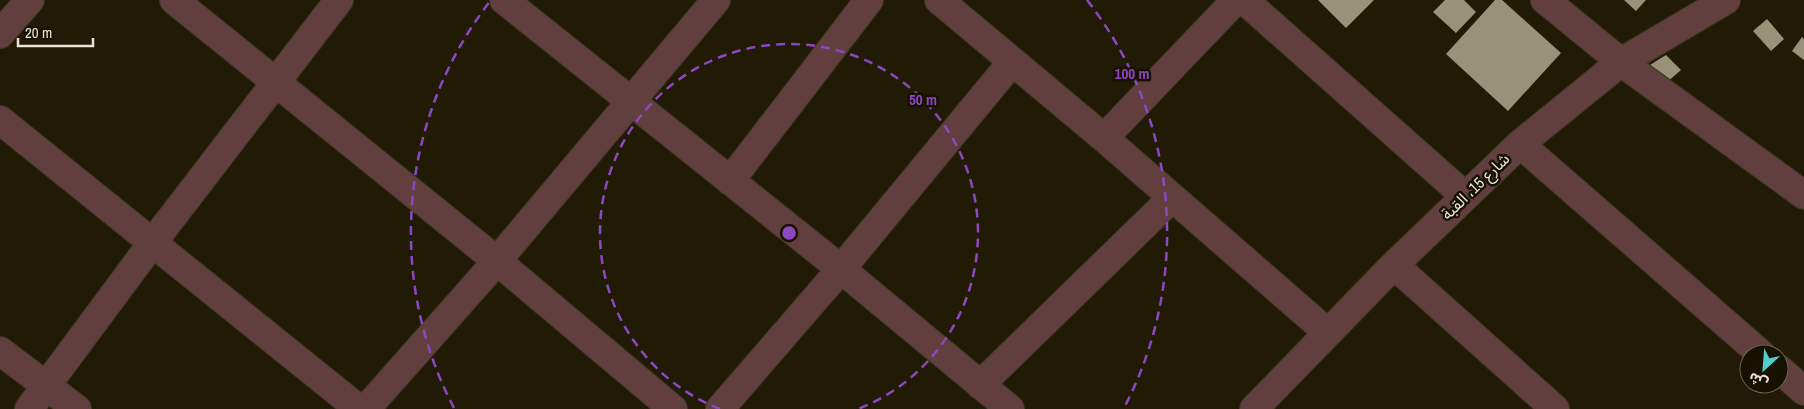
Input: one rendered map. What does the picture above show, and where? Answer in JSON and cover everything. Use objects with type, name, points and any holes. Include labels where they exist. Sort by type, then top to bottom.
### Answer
[{"type":"street","points":[[0,34],[30,0]]},
{"type":"street","points":[[174,0],[497,261],[673,409]]},
{"type":"street","points":[[29,409],[153,242],[339,0]]},
{"type":"street","points":[[504,0],[841,269],[1010,409]]},
{"type":"street","points":[[366,409],[497,261],[632,103],[716,0]]},
{"type":"street","points":[[730,181],[869,0]]},
{"type":"street","points":[[939,0],[1104,138],[1327,332]]},
{"type":"street","points":[[1104,138],[1236,0]]},
{"type":"street","points":[[1244,0],[1465,196]]},
{"type":"street","points":[[1545,0],[1621,62],[1804,195]]},
{"type":"street","name":"شارع 15، القبة","points":[[1254,409],[1394,265],[1520,144],[1621,62],[1726,0]]},
{"type":"street","points":[[720,409],[841,269],[1012,62]]},
{"type":"street","points":[[0,120],[359,409]]},
{"type":"street","points":[[1520,144],[1750,344]]},
{"type":"street","points":[[980,385],[1172,198]]},
{"type":"street","points":[[1394,265],[1555,409]]},
{"type":"street","points":[[0,351],[77,409]]},
{"type":"street","points":[[1789,378],[1804,391]]},
{"type":"building","points":[[1318,0],[1374,0],[1346,28]]},
{"type":"building","points":[[1445,0],[1464,0],[1476,12],[1456,33],[1433,12]]},
{"type":"building","points":[[1495,0],[1502,0],[1561,53],[1508,111],[1446,54]]},
{"type":"building","points":[[1624,0],[1646,0],[1636,11]]},
{"type":"building","points":[[1767,19],[1784,39],[1771,51],[1753,31]]},
{"type":"building","points":[[1802,37],[1804,39],[1804,60],[1792,51]]},
{"type":"building","points":[[1666,55],[1681,70],[1666,83],[1645,68]]}]
